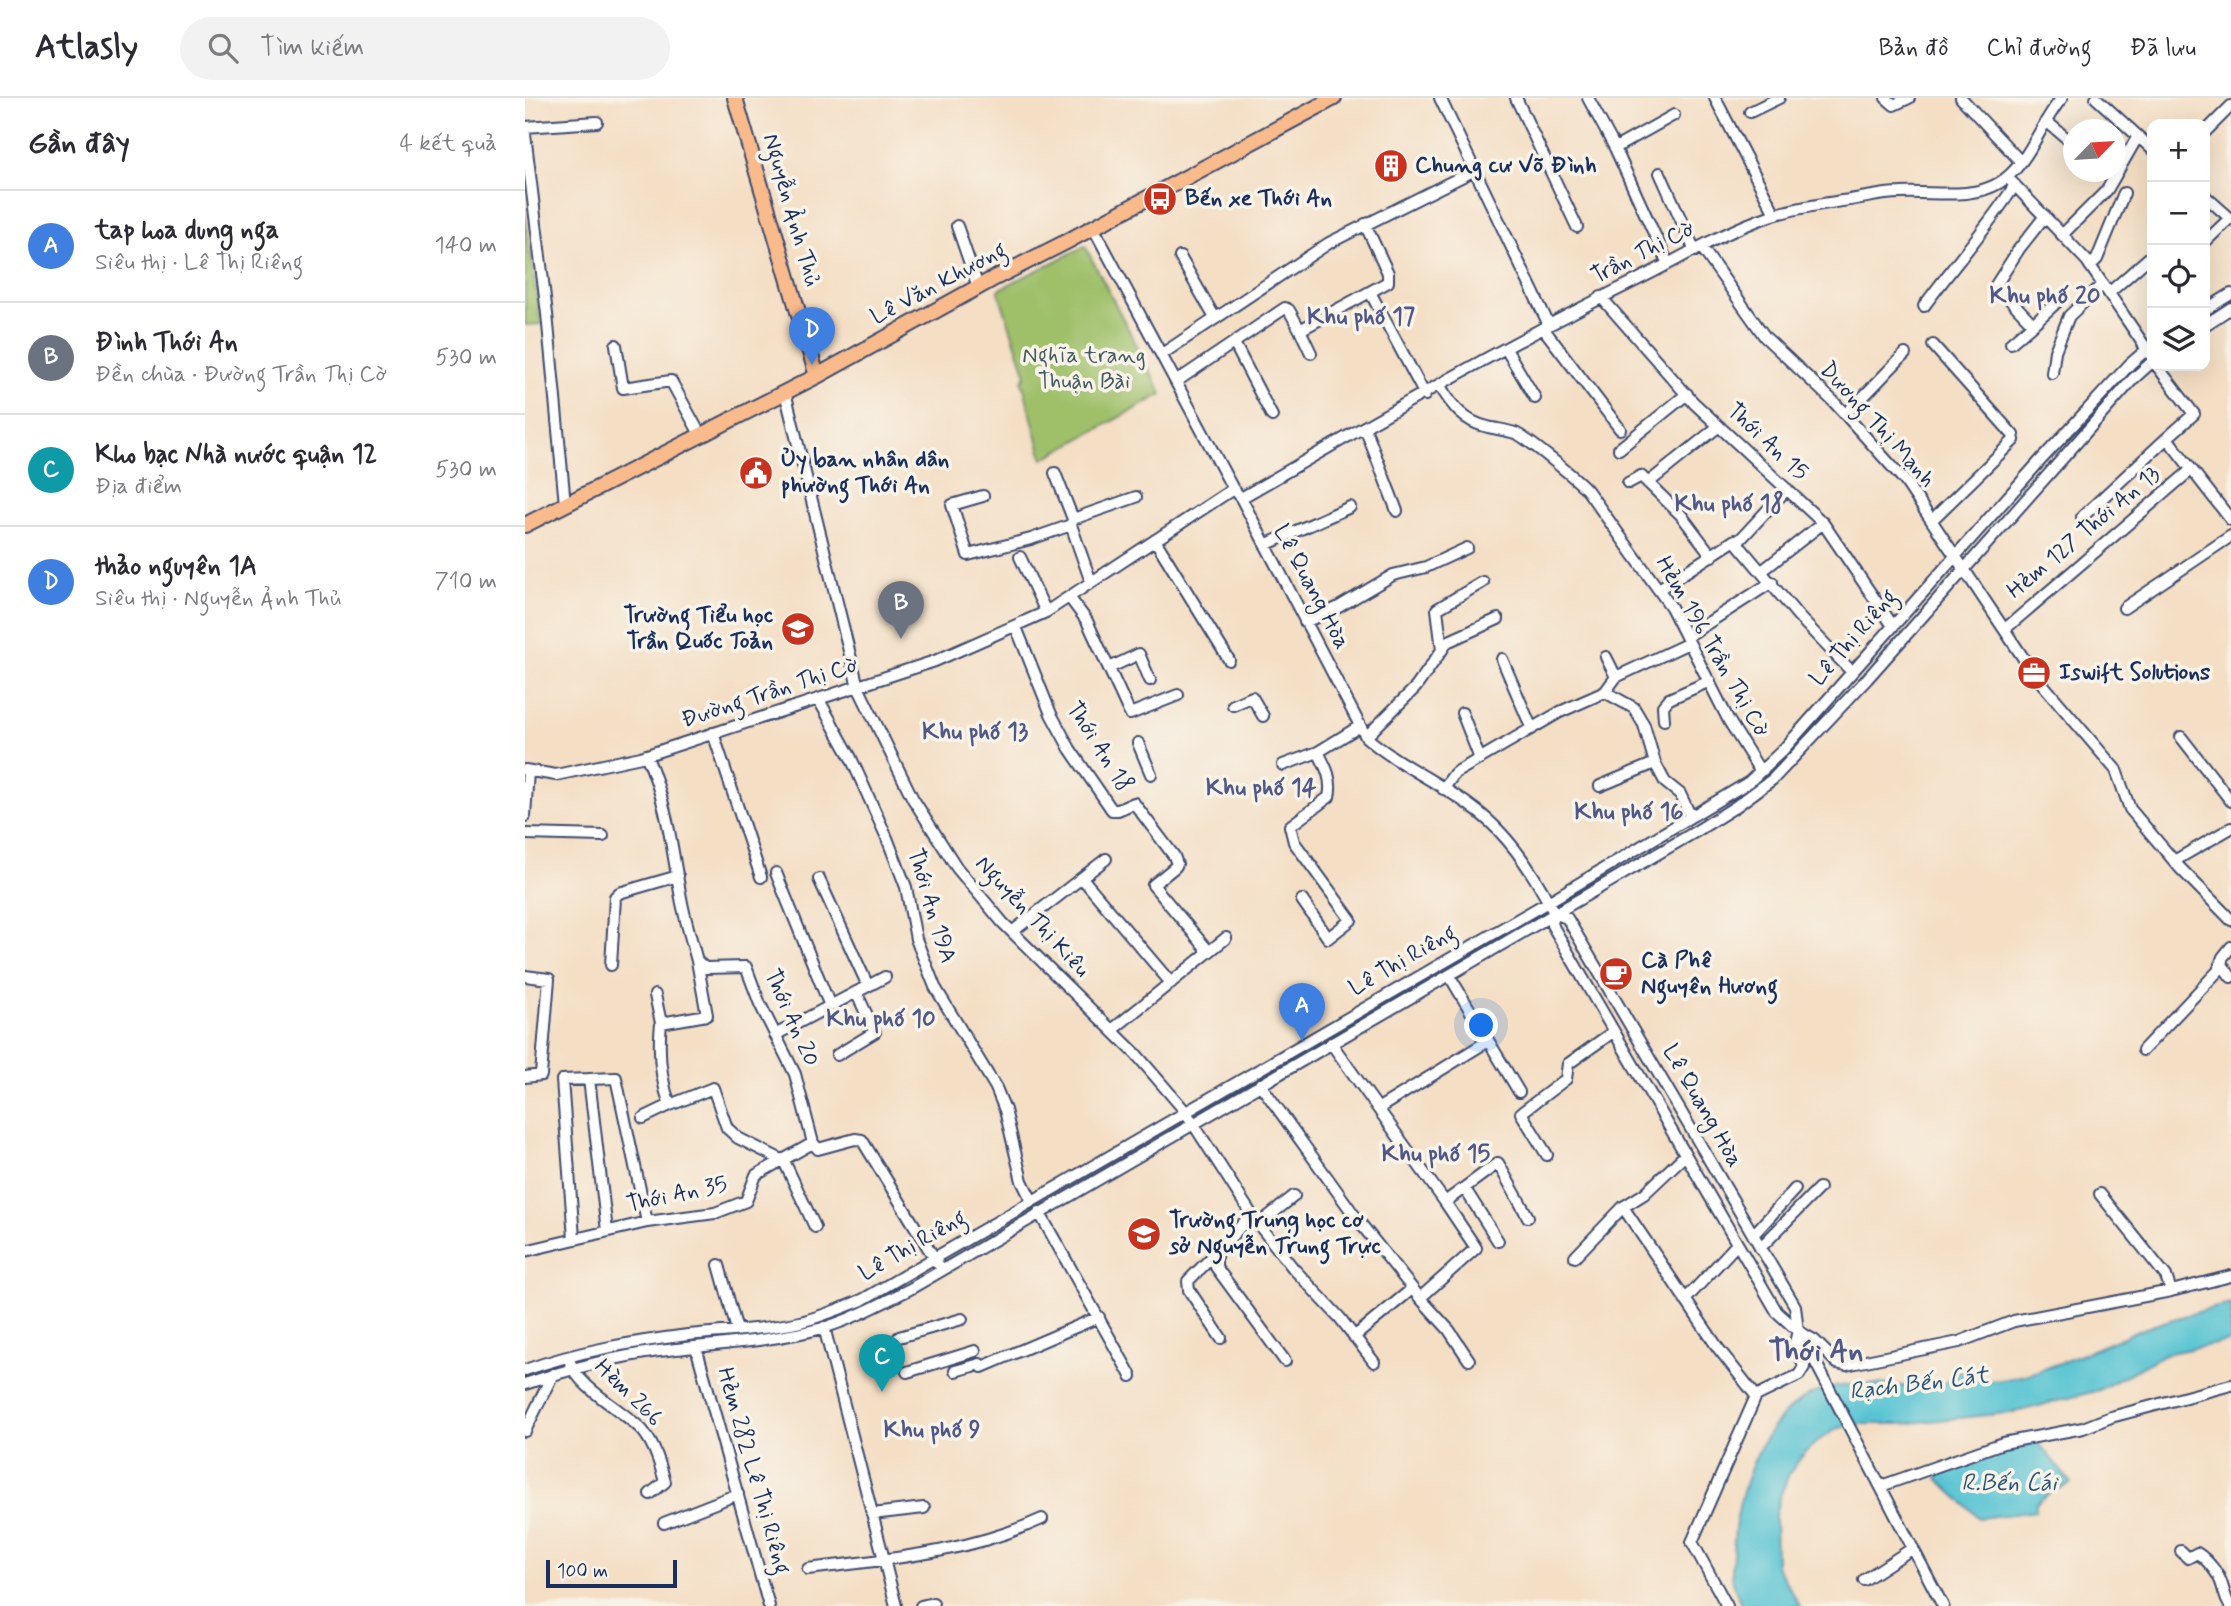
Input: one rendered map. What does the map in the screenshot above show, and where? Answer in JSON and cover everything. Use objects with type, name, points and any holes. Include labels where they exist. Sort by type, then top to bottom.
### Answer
[{"type":"main road","name":"Nguyễn Ảnh Thủ","points":[[735,98],[817,376]]},
{"type":"main road","name":"Lê Văn Khương","points":[[525,525],[817,376],[978,287],[1093,228],[1312,103],[1334,98]]},
{"type":"street","points":[[1440,98],[1546,327],[1620,429]]},
{"type":"street","points":[[1515,98],[1577,226]]},
{"type":"street","points":[[1588,98],[1615,148],[1668,264]]},
{"type":"street","points":[[1715,98],[1775,214]]},
{"type":"street","points":[[1750,112],[1779,98]]},
{"type":"street","points":[[1886,98],[1894,105],[1909,98]]},
{"type":"street","points":[[1961,98],[2021,162]]},
{"type":"street","name":"Trần Thị Cờ","points":[[1241,498],[1546,327],[1728,232],[1775,214],[1825,202],[1842,202],[1875,195],[1967,192],[2011,181],[2062,98]]},
{"type":"street","points":[[2096,98],[2147,144]]},
{"type":"street","points":[[2210,127],[2231,106]]},
{"type":"street","points":[[1615,148],[1674,115]]},
{"type":"street","points":[[2046,121],[2063,135]]},
{"type":"street","points":[[525,127],[597,122]]},
{"type":"street","points":[[525,134],[547,314],[565,504]]},
{"type":"street","points":[[2062,234],[2107,190],[2138,136]]},
{"type":"street","points":[[1162,354],[1329,243],[1475,170]]},
{"type":"street","name":"Dương Thị Mạnh","points":[[1660,173],[1698,249],[1765,337],[1845,414],[1905,481],[2034,674],[2116,770],[2130,809],[2174,861],[2231,920]]},
{"type":"street","points":[[1924,306],[1953,265],[1977,239],[2011,181],[2090,266],[2147,348]]},
{"type":"street","points":[[2090,266],[2097,259],[2124,193]]},
{"type":"street","points":[[2210,201],[2230,219],[2210,237]]},
{"type":"street","points":[[2033,324],[1996,285],[2045,216]]},
{"type":"street","points":[[1300,330],[1388,282],[1389,275],[1365,224]]},
{"type":"street","points":[[957,226],[978,287]]},
{"type":"street","name":"Lê Quang Hòa","points":[[1093,228],[1233,489],[1241,498],[1366,737],[1381,750],[1472,807],[1497,827],[1551,908],[1567,918],[1795,1307],[1798,1331]]},
{"type":"street","points":[[1180,257],[1215,318]]},
{"type":"street","points":[[2052,373],[2055,351],[2069,316],[2147,259]]},
{"type":"street","points":[[1370,292],[1425,395]]},
{"type":"street","points":[[2208,308],[2231,294]]},
{"type":"street","name":"Thới An 15","points":[[1601,297],[1687,394],[1823,523],[1893,626]]},
{"type":"street","points":[[2011,343],[2057,302]]},
{"type":"street","points":[[1177,381],[1285,308],[1289,310],[1311,353]]},
{"type":"street","points":[[2210,322],[2231,308]]},
{"type":"street","points":[[1234,343],[1272,416]]},
{"type":"street","points":[[616,345],[623,388],[671,381],[701,436]]},
{"type":"street","points":[[1931,520],[2014,440],[2013,435],[1933,345]]},
{"type":"street","points":[[1506,349],[1535,398]]},
{"type":"street","points":[[1845,414],[1871,392],[1877,380],[1905,354]]},
{"type":"street","name":"Lê Thị Riêng","points":[[525,1370],[570,1362],[776,1338],[824,1327],[870,1309],[942,1270],[1449,975],[1690,815],[1749,782],[1763,770],[2103,393],[2147,357]]},
{"type":"street","name":"Lê Thị Riêng","points":[[525,1384],[553,1374],[570,1362],[612,1346],[774,1327],[824,1315],[862,1300],[1185,1111],[1551,908],[1695,832],[1773,779],[1867,679],[2133,379],[2147,360]]},
{"type":"street","points":[[2082,517],[2194,414],[2161,371]]},
{"type":"street","name":"Hẻm 196 Trần Thị Cờ","points":[[1440,386],[1454,408],[1464,417],[1484,426],[1517,433],[1577,479],[1599,505],[1671,607],[1729,721],[1757,766],[1763,770]]},
{"type":"street","name":"Nguyễn Thị Kiêu","points":[[785,392],[859,687],[913,799],[957,868],[1012,932],[1136,1054],[1194,1122],[1258,1225],[1374,1363]]},
{"type":"street","points":[[1619,449],[1687,394]]},
{"type":"street","points":[[1648,483],[1719,425]]},
{"type":"street","points":[[1364,428],[1397,511]]},
{"type":"street","points":[[2167,438],[2231,520]]},
{"type":"street","name":"Hẻm 127 Thới An 13","points":[[2005,629],[2191,470]]},
{"type":"street","points":[[1055,473],[1091,582]]},
{"type":"street","points":[[1628,483],[1641,476],[1681,515],[1712,556]]},
{"type":"street","name":"Đường Trần Thị Cờ","points":[[527,771],[556,775],[646,755],[935,661],[1046,612],[1233,489]]},
{"type":"street","points":[[1737,543],[1787,489]]},
{"type":"street","points":[[983,496],[952,505],[968,555],[1031,539],[1136,496]]},
{"type":"street","points":[[1265,545],[1350,507]]},
{"type":"street","points":[[1762,571],[1823,523]]},
{"type":"street","points":[[2124,608],[2231,536]]},
{"type":"street","points":[[1155,540],[1229,660]]},
{"type":"street","points":[[1659,589],[1735,540],[1799,617],[1852,672]]},
{"type":"street","points":[[1305,622],[1337,608],[1393,575],[1426,567],[1467,548]]},
{"type":"street","points":[[1020,556],[1046,612]]},
{"type":"street","points":[[1442,650],[1437,609],[1483,582]]},
{"type":"street","points":[[1443,789],[1455,773],[1560,712],[1605,691],[1616,677],[1687,640],[1772,582]]},
{"type":"street","points":[[1069,597],[1087,621],[1130,714],[1178,695]]},
{"type":"street","points":[[1366,737],[1416,687],[1447,642],[1498,619]]},
{"type":"street","name":"Thới An 18","points":[[1016,627],[1051,714],[1070,750],[1112,810],[1134,803],[1174,856],[1177,864],[1175,867],[1153,885],[1206,948],[1206,953]]},
{"type":"street","points":[[1109,668],[1139,654],[1150,680]]},
{"type":"street","points":[[1606,657],[1616,677]]},
{"type":"street","points":[[1501,659],[1532,729]]},
{"type":"street","points":[[1664,720],[1663,706],[1669,699],[1710,681]]},
{"type":"street","points":[[1605,691],[1634,708],[1644,725],[1655,763],[1665,782],[1681,794],[1690,815]]},
{"type":"street","points":[[1233,705],[1252,697],[1263,716]]},
{"type":"street","name":"Thới An 19A","points":[[819,699],[851,758],[887,838],[906,887],[916,939],[935,987],[996,1088],[1005,1110],[1022,1181],[1032,1201]]},
{"type":"street","points":[[1462,713],[1480,759]]},
{"type":"street","points":[[1283,765],[1318,752],[1360,726]]},
{"type":"street","points":[[713,733],[761,877]]},
{"type":"street","points":[[2181,737],[2231,802]]},
{"type":"street","points":[[1138,743],[1151,774]]},
{"type":"street","points":[[1302,900],[1328,938],[1351,920],[1294,842],[1290,826],[1329,797],[1332,787],[1318,752]]},
{"type":"street","points":[[646,755],[667,814],[682,903],[698,961],[706,1015],[661,1023]]},
{"type":"street","points":[[1600,786],[1655,763]]},
{"type":"street","points":[[525,816],[527,771]]},
{"type":"street","points":[[2174,861],[2231,828]]},
{"type":"street","points":[[525,834],[603,836]]},
{"type":"street","points":[[1012,932],[1106,859]]},
{"type":"street","points":[[776,873],[830,1006]]},
{"type":"street","points":[[611,965],[615,897],[678,876]]},
{"type":"street","points":[[1082,878],[1171,983]]},
{"type":"street","points":[[819,879],[868,986]]},
{"type":"street","name":"Lê Quang Hòa","points":[[1551,908],[1552,925],[1613,1032],[1777,1312],[1798,1331],[1807,1346],[1881,1486]]},
{"type":"street","points":[[1112,1030],[1226,938]]},
{"type":"street","points":[[2144,1049],[2218,971],[2231,947]]},
{"type":"street","name":"Thới An 20","points":[[698,961],[705,968],[746,967],[795,1074],[813,1143]]},
{"type":"street","points":[[2221,963],[2231,977]]},
{"type":"street","points":[[1449,975],[1519,1092]]},
{"type":"street","points":[[525,976],[549,979],[541,1075],[525,1077]]},
{"type":"street","points":[[775,1035],[885,977]]},
{"type":"street","points":[[837,1055],[875,1032],[856,992]]},
{"type":"street","points":[[656,995],[661,1023],[658,1050],[665,1092],[670,1105]]},
{"type":"street","points":[[1547,1155],[1521,1113],[1566,1079],[1568,1064],[1613,1032]]},
{"type":"street","points":[[1379,1108],[1488,1041]]},
{"type":"street","points":[[1331,1043],[1476,1248],[1354,1337]]},
{"type":"street","points":[[574,1238],[562,1080],[616,1078],[647,1222]]},
{"type":"street","points":[[589,1079],[607,1231]]},
{"type":"street","points":[[1260,1084],[1357,1219],[1449,1330],[1469,1360]]},
{"type":"street","points":[[643,1118],[713,1088],[727,1128],[738,1138],[784,1161],[815,1227]]},
{"type":"street","points":[[813,1143],[818,1149],[855,1139],[862,1140],[942,1270]]},
{"type":"street","name":"Thới An 35","points":[[525,1251],[647,1222],[715,1213],[746,1201],[756,1175],[813,1143]]},
{"type":"street","points":[[1575,1257],[1623,1207],[1644,1194],[1684,1156]]},
{"type":"street","points":[[1445,1202],[1498,1163],[1528,1217]]},
{"type":"street","points":[[1760,1248],[1819,1188]]},
{"type":"street","points":[[1465,1189],[1498,1241]]},
{"type":"street","points":[[1753,1235],[1795,1189]]},
{"type":"street","points":[[2100,1194],[2166,1276],[2171,1291]]},
{"type":"street","points":[[1258,1225],[1294,1196]]},
{"type":"street","points":[[1623,1207],[1717,1348],[1756,1396]]},
{"type":"street","points":[[1039,1212],[1131,1376]]},
{"type":"street","points":[[1221,1338],[1189,1290],[1188,1281],[1251,1215]]},
{"type":"street","points":[[1685,1300],[1737,1244]]},
{"type":"street","points":[[1216,1253],[1216,1267],[1285,1362]]},
{"type":"street","points":[[719,1265],[737,1330]]},
{"type":"street","points":[[1727,1606],[1692,1542],[1756,1396],[1799,1375],[1804,1367],[1795,1342],[1798,1331],[1814,1340],[1837,1363],[1846,1365],[1959,1342],[2014,1321],[2171,1291],[2231,1276]]},
{"type":"street","points":[[955,1371],[981,1366],[1099,1317]]},
{"type":"street","points":[[899,1337],[962,1319]]},
{"type":"street","points":[[824,1327],[895,1601]]},
{"type":"street","name":"Hẻm 282 Lê Thị Riêng","points":[[697,1347],[769,1606]]},
{"type":"street","points":[[907,1372],[975,1351]]},
{"type":"street","name":"Hèm 266","points":[[570,1362],[595,1392],[642,1429],[650,1441],[665,1482],[650,1494]]},
{"type":"street","points":[[525,1431],[553,1374]]},
{"type":"street","points":[[1943,1606],[1881,1486],[2003,1443],[2089,1427],[2111,1417],[2231,1385]]},
{"type":"street","points":[[664,1523],[737,1494]]},
{"type":"street","points":[[872,1514],[924,1508]]},
{"type":"street","points":[[808,1569],[957,1549],[1010,1534],[1042,1520]]},
{"type":"street","points":[[1864,1580],[1913,1548]]},
{"type":"street","points":[[2181,1551],[2189,1558],[2197,1553],[2209,1563],[2221,1582],[2223,1594],[2230,1606]]},
{"type":"street","points":[[921,1606],[933,1604]]},
{"type":"green space","points":[[525,214],[541,324],[525,325]]},
{"type":"green space","name":"Nghĩa trang Thuận Bài","points":[[1085,246],[1162,394],[1043,459],[1022,381],[1026,375],[998,290]]},
{"type":"water","name":"Rạch Bến Cát","points":[[2231,1304],[2231,1341],[2165,1354],[2099,1390],[2016,1412],[1901,1424],[1859,1424],[1839,1428],[1822,1438],[1805,1452],[1789,1474],[1775,1516],[1776,1565],[1800,1606],[1742,1606],[1734,1587],[1732,1571],[1738,1510],[1744,1487],[1752,1464],[1776,1424],[1792,1407],[1810,1395],[1824,1389],[1854,1384],[1932,1388],[1946,1382],[1960,1371],[1979,1380],[2014,1378],[2054,1365],[2153,1325]]},
{"type":"water","name":"R.Bến Cái","points":[[2036,1440],[2071,1483],[2051,1492],[2036,1503],[2036,1511],[1979,1518],[1938,1479],[1939,1470],[1949,1464]]},
{"type":"place","name":"Chung cư Võ Đình","points":[[1391,166]]},
{"type":"place","name":"Bến xe Thới An","points":[[1160,199]]},
{"type":"place","name":"thảo nguyên 1A","points":[[812,365]]},
{"type":"place","name":"Ủy ban nhân dân phường Thới An","points":[[756,473]]},
{"type":"place","name":"Trường Tiểu học Trần Quốc Toản","points":[[798,629]]},
{"type":"place","name":"Đình Thới An","points":[[901,639]]},
{"type":"place","name":"Iswift Solutions","points":[[2034,673]]},
{"type":"place","name":"Cà Phê Nguyên Hương","points":[[1616,974]]},
{"type":"place","name":"tap hoa dung nga","points":[[1302,1041]]},
{"type":"place","name":"Trường Trung học cơ sở Nguyễn Trung Trực","points":[[1144,1234]]},
{"type":"place","name":"Kho bạc Nhà nước quận 12","points":[[882,1392]]},
{"type":"district","name":"Khu phố 20","points":[[2045,296]]},
{"type":"district","name":"Khu phố 17","points":[[1361,317]]},
{"type":"district","name":"Khu phố 18","points":[[1729,504]]},
{"type":"district","name":"Khu phố 13","points":[[975,732]]},
{"type":"district","name":"Khu phố 14","points":[[1261,788]]},
{"type":"district","name":"Khu phố 16","points":[[1629,812]]},
{"type":"district","name":"Khu phố 10","points":[[881,1019]]},
{"type":"district","name":"Khu phố 15","points":[[1436,1154]]},
{"type":"district","name":"Thới An","points":[[1816,1351]]},
{"type":"district","name":"Khu phố 9","points":[[932,1430]]}]
